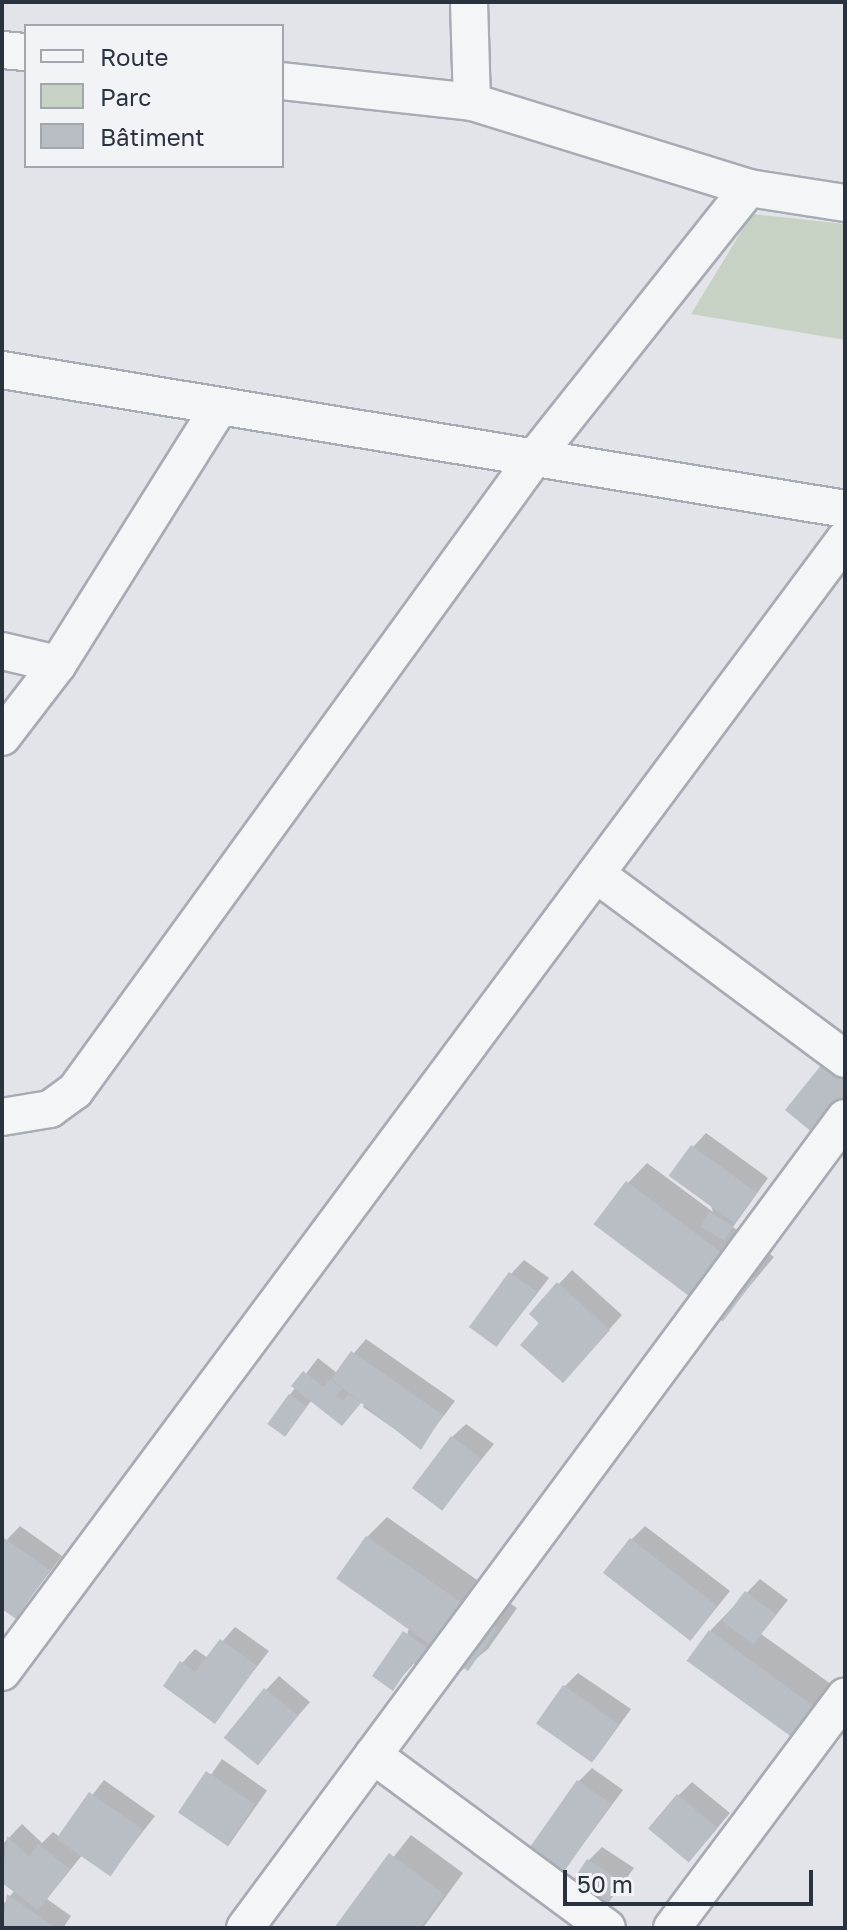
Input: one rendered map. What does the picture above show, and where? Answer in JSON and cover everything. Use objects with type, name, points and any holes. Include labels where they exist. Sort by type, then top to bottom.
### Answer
[{"type":"street","points":[[469,2],[472,102]]},
{"type":"street","points":[[2,50],[24,52]]},
{"type":"street","points":[[284,81],[472,102],[749,188],[845,203]]},
{"type":"street","points":[[2,1117],[50,1109],[75,1091],[534,458],[749,188]]},
{"type":"street","points":[[2,370],[845,509]]},
{"type":"street","points":[[2,737],[58,664],[219,407]]},
{"type":"street","points":[[2,1672],[845,539]]},
{"type":"street","points":[[2,651],[58,664]]},
{"type":"street","points":[[596,874],[845,1059]]},
{"type":"street","points":[[245,1928],[845,1118]]},
{"type":"street","points":[[672,1928],[845,1697]]},
{"type":"street","points":[[373,1755],[607,1928]]},
{"type":"green space","points":[[752,214],[845,224],[845,340],[691,314]]},
{"type":"building","points":[[826,1059],[845,1074],[845,1106],[819,1138],[785,1110]]},
{"type":"building","points":[[691,1145],[757,1193],[734,1223],[669,1176]]},
{"type":"building","points":[[626,1181],[755,1278],[723,1322],[594,1224]]},
{"type":"building","points":[[709,1212],[733,1226],[725,1241],[700,1227]]},
{"type":"building","points":[[509,1272],[537,1292],[497,1347],[469,1327]]},
{"type":"building","points":[[557,1282],[610,1330],[563,1383],[520,1345],[539,1323],[529,1314]]},
{"type":"building","points":[[351,1351],[443,1415],[421,1450],[331,1379]]},
{"type":"building","points":[[303,1371],[324,1387],[330,1379],[342,1389],[336,1396],[343,1401],[349,1394],[361,1403],[342,1426],[291,1386]]},
{"type":"building","points":[[289,1394],[307,1407],[285,1437],[267,1424]]},
{"type":"building","points":[[451,1436],[481,1459],[442,1511],[412,1488]]},
{"type":"building","points":[[366,1536],[498,1628],[468,1671],[336,1579]]},
{"type":"building","points":[[4,1538],[50,1570],[16,1619],[2,1609]]},
{"type":"building","points":[[630,1538],[717,1606],[690,1641],[603,1573]]},
{"type":"building","points":[[745,1591],[776,1614],[753,1645],[722,1621]]},
{"type":"building","points":[[709,1630],[827,1716],[805,1747],[687,1661]]},
{"type":"building","points":[[403,1631],[457,1669],[446,1686],[412,1662],[393,1691],[372,1676]]},
{"type":"building","points":[[220,1639],[257,1666],[215,1724],[163,1686],[180,1661],[195,1672]]},
{"type":"building","points":[[563,1685],[619,1724],[592,1763],[536,1724]]},
{"type":"building","points":[[264,1688],[298,1716],[258,1765],[224,1738]]},
{"type":"building","points":[[206,1771],[255,1804],[227,1845],[178,1812]]},
{"type":"building","points":[[577,1780],[611,1804],[555,1884],[521,1860]]},
{"type":"building","points":[[89,1792],[143,1830],[110,1877],[56,1839]]},
{"type":"building","points":[[677,1794],[718,1828],[689,1863],[648,1828]]},
{"type":"building","points":[[7,1836],[29,1857],[38,1844],[70,1869],[38,1910],[2,1883]]},
{"type":"building","points":[[389,1853],[444,1894],[420,1928],[334,1928]]},
{"type":"building","points":[[587,1859],[622,1882],[599,1918],[564,1895]]},
{"type":"building","points":[[7,1894],[56,1928],[2,1928]]}]
